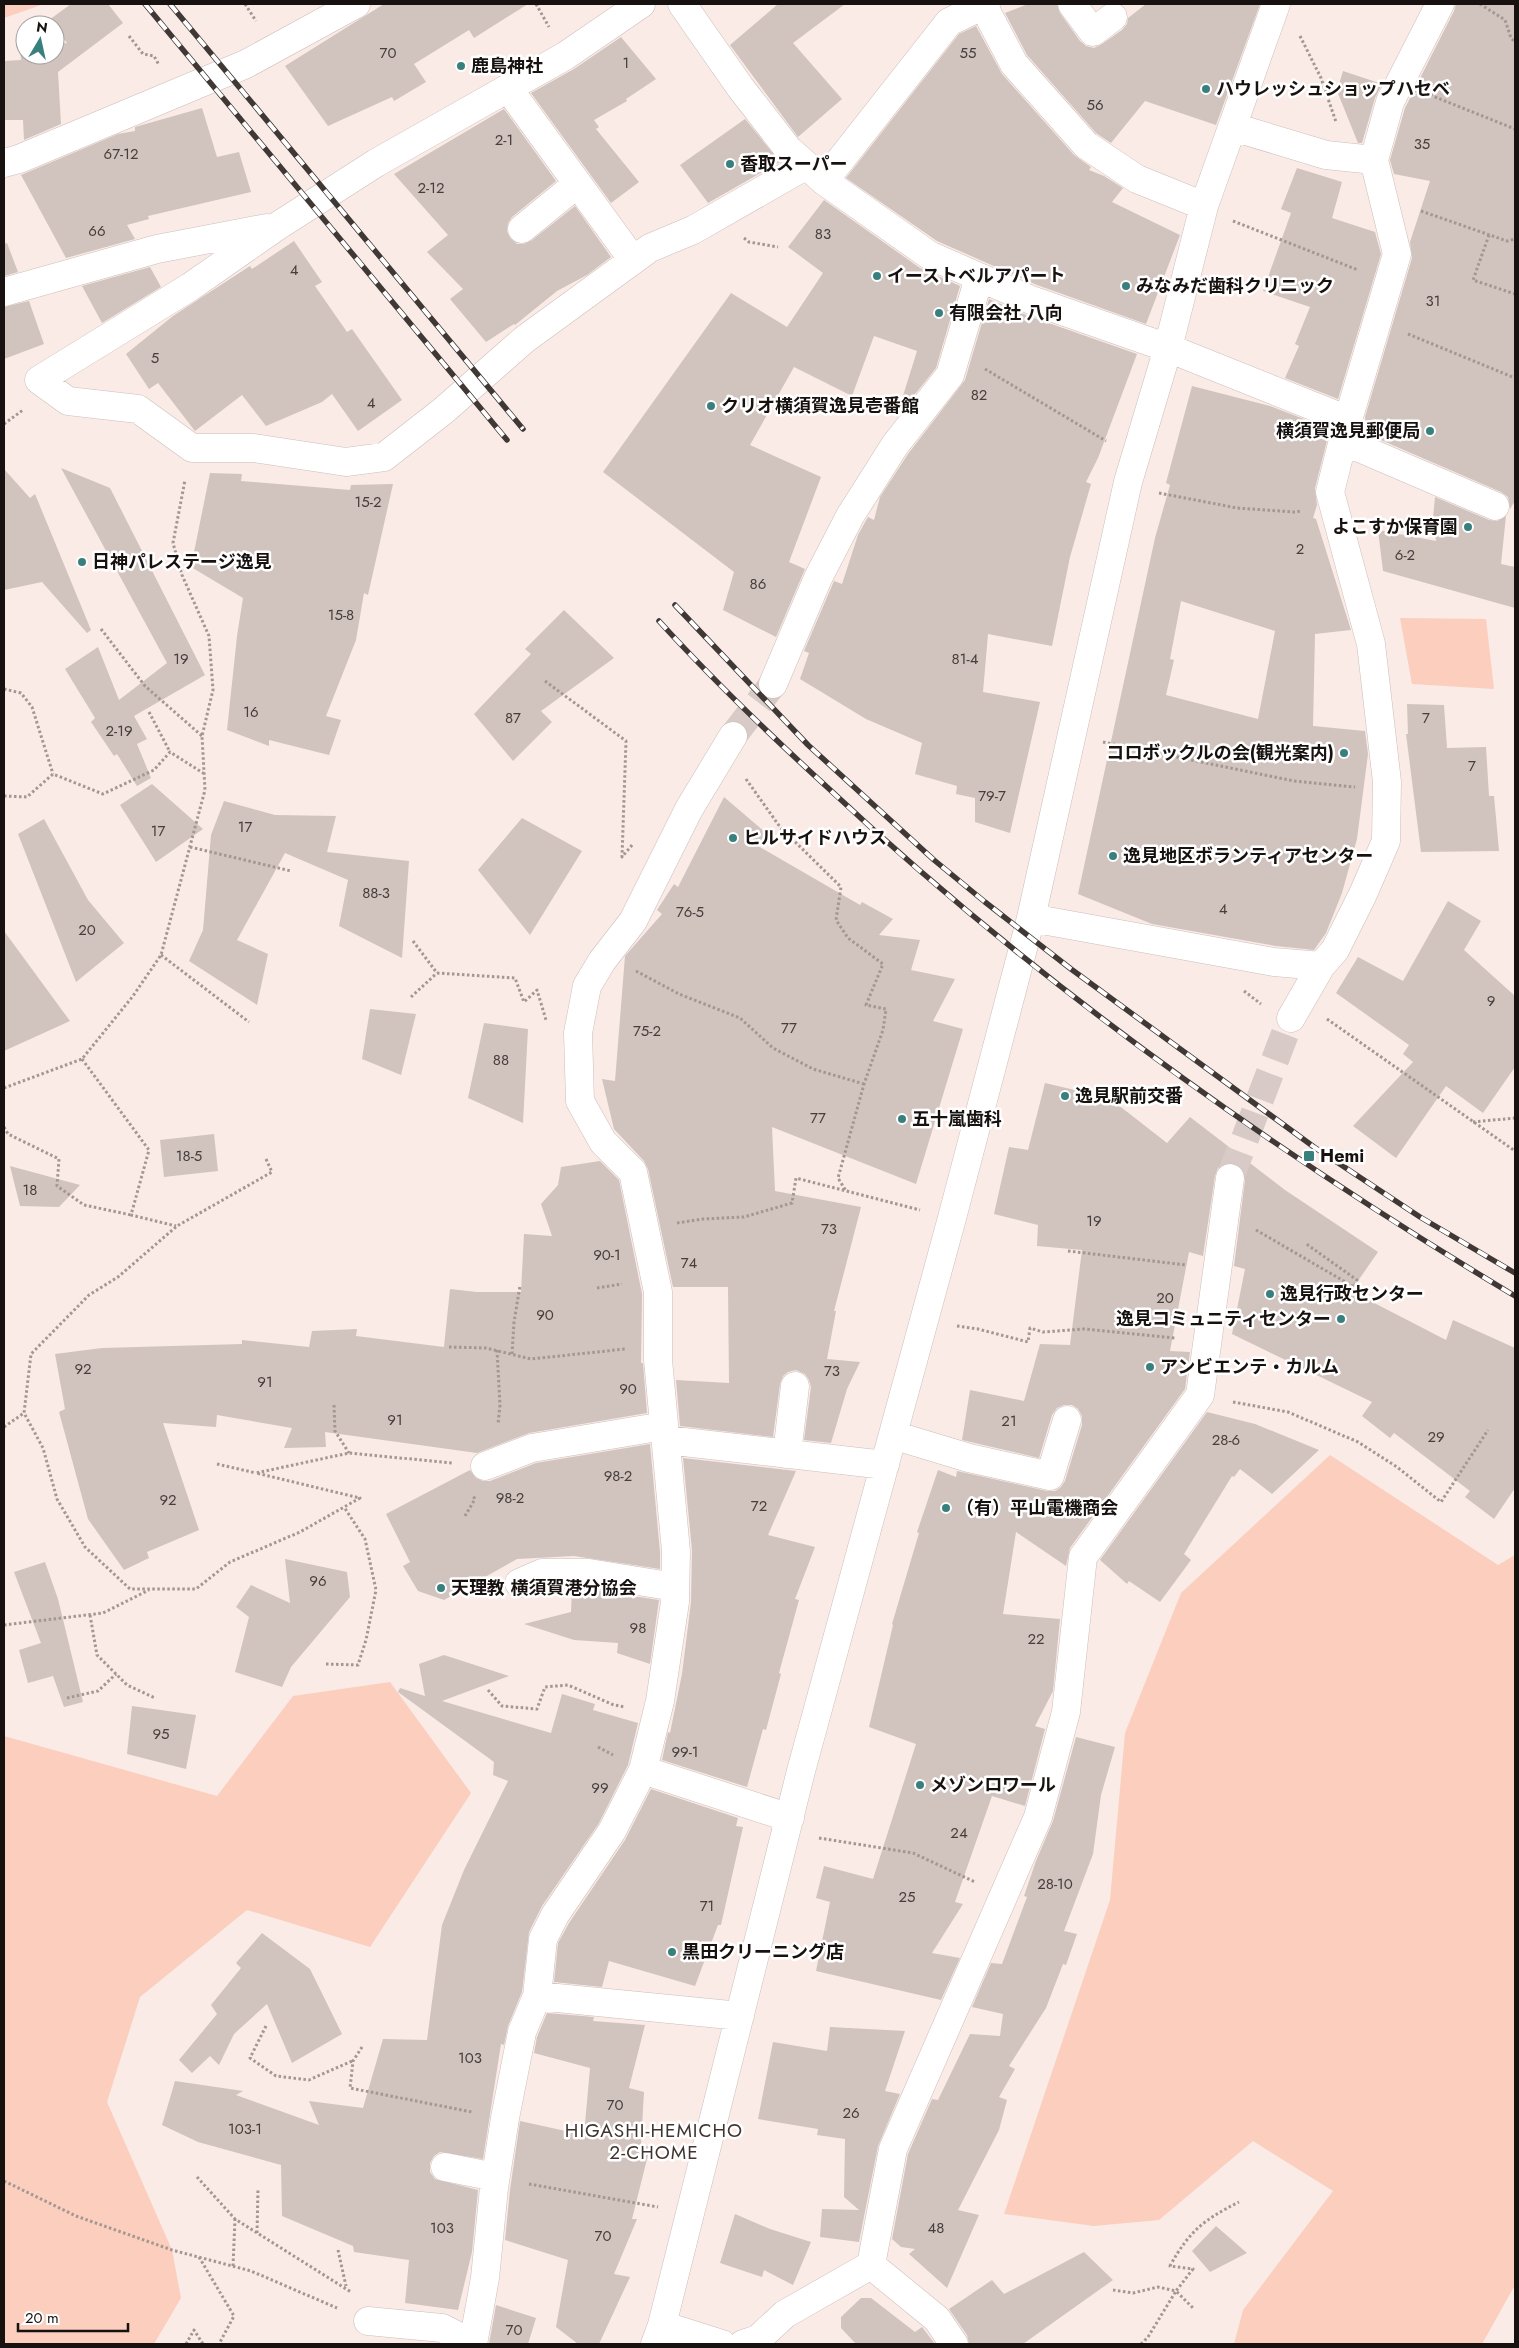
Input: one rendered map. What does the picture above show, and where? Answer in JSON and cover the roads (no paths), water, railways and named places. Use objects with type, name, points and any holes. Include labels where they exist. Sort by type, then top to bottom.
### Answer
[{"type":"street","points":[[4,163],[19,159],[246,64],[356,4]]},
{"type":"street","points":[[641,4],[565,56],[376,163],[276,226],[190,287],[39,380],[68,401],[138,409],[192,448],[254,448],[346,462],[384,457],[443,411],[525,339],[650,248],[815,174],[949,22],[985,4],[1014,64],[1086,145],[1137,179],[1204,208]]},
{"type":"street","points":[[682,4],[740,87],[788,149],[815,174],[929,255],[1031,300],[1168,348],[1346,430],[1495,506]]},
{"type":"street","points":[[1072,4],[1093,32],[1113,17]]},
{"type":"street","points":[[722,2344],[659,2335],[788,1825],[1031,918],[1070,736],[1132,470],[1168,348],[1204,208],[1276,4]]},
{"type":"street","points":[[1362,159],[1440,4]]},
{"type":"street","points":[[508,88],[633,260]]},
{"type":"street","points":[[1232,127],[1326,155],[1362,159]]},
{"type":"street","points":[[1296,1010],[1321,966],[1339,942],[1363,894],[1386,841],[1387,790],[1371,644],[1330,492],[1376,323],[1397,254],[1383,197],[1362,159]]},
{"type":"street","points":[[522,229],[577,184]]},
{"type":"street","points":[[4,292],[157,248],[276,226]]},
{"type":"street","points":[[773,684],[818,578],[850,516],[895,445],[950,375],[979,278]]},
{"type":"street","points":[[375,2321],[442,2328],[472,2344],[485,2278],[495,2177],[505,2118],[522,2032],[537,1996],[543,1939],[555,1915],[612,1831],[643,1770],[657,1713],[675,1602],[676,1551],[658,1346],[658,1292],[633,1172],[603,1142],[580,1101],[578,1033],[587,986],[607,955],[634,921],[689,809],[728,744]]},
{"type":"street","points":[[1031,918],[1274,962],[1321,966]]},
{"type":"street","points":[[743,2344],[758,2339],[784,2314],[871,2265],[893,2149],[1038,1817],[1066,1712],[1083,1557],[1200,1396],[1230,1178]]},
{"type":"street","points":[[787,1454],[795,1386]]},
{"type":"street","points":[[893,1436],[969,1458],[1050,1476],[1067,1420]]},
{"type":"street","points":[[490,1464],[532,1448],[665,1433],[787,1454],[885,1465]]},
{"type":"street","points":[[519,1583],[542,1573],[588,1573],[675,1587]]},
{"type":"street","points":[[643,1770],[788,1825]]},
{"type":"street","points":[[537,1996],[740,2016]]},
{"type":"street","points":[[445,2167],[495,2177]]},
{"type":"street","points":[[871,2265],[937,2319],[954,2344]]},
{"type":"tunnel","points":[[733,736],[773,684]]},
{"type":"tunnel","points":[[1230,1178],[1291,1018]]},
{"type":"railway","points":[[145,4],[507,440]]},
{"type":"railway","points":[[170,4],[523,429]]},
{"type":"railway","points":[[675,605],[808,745],[934,860],[985,902],[1071,969],[1314,1147],[1420,1217],[1515,1273]]},
{"type":"railway","points":[[659,621],[699,664],[827,787],[988,929],[1158,1060],[1245,1122],[1334,1182],[1515,1296]]},
{"type":"place","name":"鹿島神社","points":[[461,66]]},
{"type":"place","name":"ハウレッシュショップハセベ","points":[[1206,89]]},
{"type":"place","name":"香取スーパー","points":[[730,164]]},
{"type":"place","name":"イーストベルアパート","points":[[877,276]]},
{"type":"place","name":"みなみだ歯科クリニック","points":[[1126,286]]},
{"type":"place","name":"有限会社 八向","points":[[939,313]]},
{"type":"place","name":"クリオ横須賀逸見壱番館","points":[[711,406]]},
{"type":"place","name":"横須賀逸見郵便局","points":[[1430,431]]},
{"type":"place","name":"よこすか保育園","points":[[1468,527]]},
{"type":"place","name":"日神パレステージ逸見","points":[[82,562]]},
{"type":"place","name":"コロボックルの会(観光案内)","points":[[1344,753]]},
{"type":"place","name":"ヒルサイドハウス","points":[[733,838]]},
{"type":"place","name":"逸見地区ボランティアセンター","points":[[1113,856]]},
{"type":"place","name":"逸見駅前交番","points":[[1065,1096]]},
{"type":"place","name":"五十嵐歯科","points":[[902,1119]]},
{"type":"place","name":"Hemi","points":[[1309,1156]]},
{"type":"place","name":"逸見行政センター","points":[[1270,1294]]},
{"type":"place","name":"逸見コミュニティセンター","points":[[1341,1319]]},
{"type":"place","name":"アンビエンテ・カルム","points":[[1150,1367]]},
{"type":"place","name":"（有）平山電機商会","points":[[946,1508]]},
{"type":"place","name":"天理教 横須賀港分協会","points":[[441,1588]]},
{"type":"place","name":"メゾンロワール","points":[[920,1785]]},
{"type":"place","name":"黒田クリーニング店","points":[[672,1952]]},
{"type":"district","name":"HIGASHI-HEMICHO 2-CHOME","points":[[654,2141]]}]
